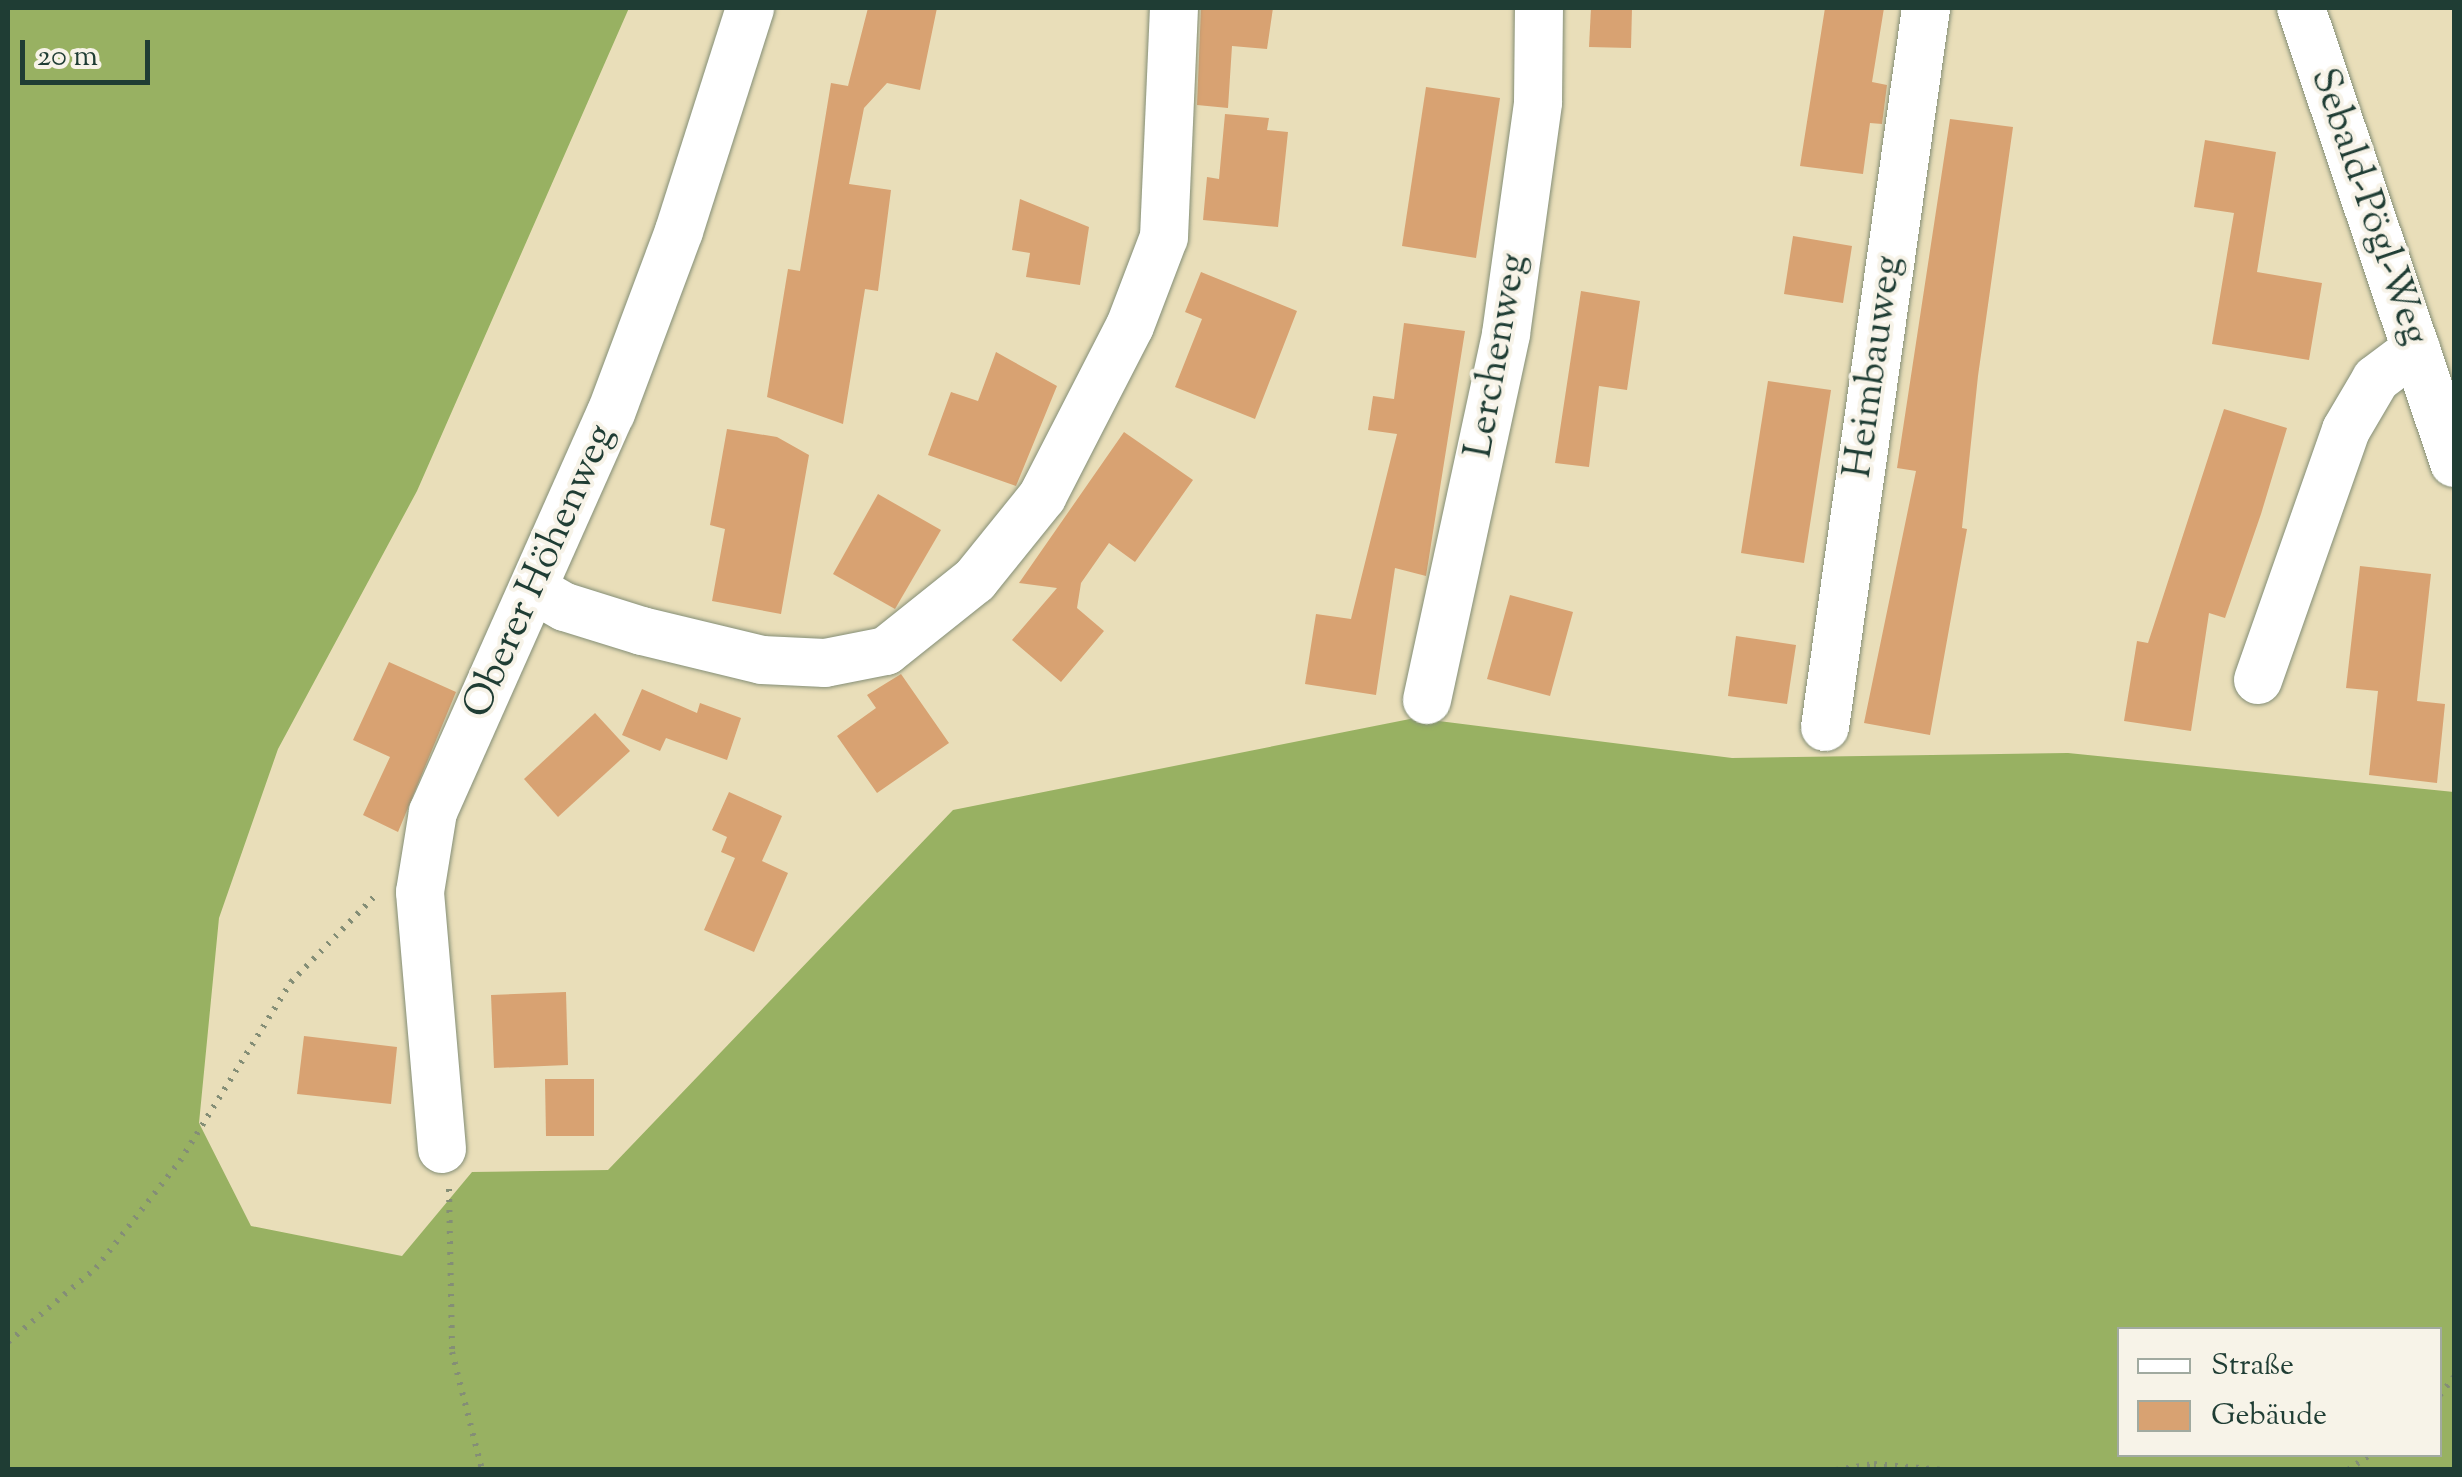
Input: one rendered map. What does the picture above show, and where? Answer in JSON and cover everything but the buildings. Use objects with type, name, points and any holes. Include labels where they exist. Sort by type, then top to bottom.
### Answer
[{"type":"street","name":"Oberer Höhenweg","points":[[442,1148],[420,892],[433,812],[536,590],[680,231],[750,8]]},
{"type":"street","points":[[536,590],[565,607],[642,631],[762,660],[826,663],[886,651],[976,580],[1042,497],[1130,326],[1164,237],[1174,8]]},
{"type":"street","name":"Lerchenweg","points":[[1428,700],[1506,334],[1538,102],[1539,8]]},
{"type":"street","name":"Heimbauweg","points":[[1825,727],[1926,8]]},
{"type":"street","name":"Sebald-Pögl-Weg","points":[[2301,8],[2454,463]]},
{"type":"street","points":[[2258,680],[2346,430],[2376,380],[2416,349]]},
{"type":"path","points":[[8,1342],[96,1268],[180,1161],[291,982],[384,886]]},
{"type":"path","points":[[442,1148],[451,1200],[452,1352],[482,1470]]},
{"type":"path","points":[[1836,1470],[1874,1464],[1944,1470]]},
{"type":"green space","points":[[8,8],[629,8],[417,491],[278,749],[219,918],[199,1123],[251,1226],[402,1256],[472,1172],[608,1170],[953,810],[1415,718],[1732,758],[2068,753],[2454,792],[2454,1469],[8,1470]]}]
